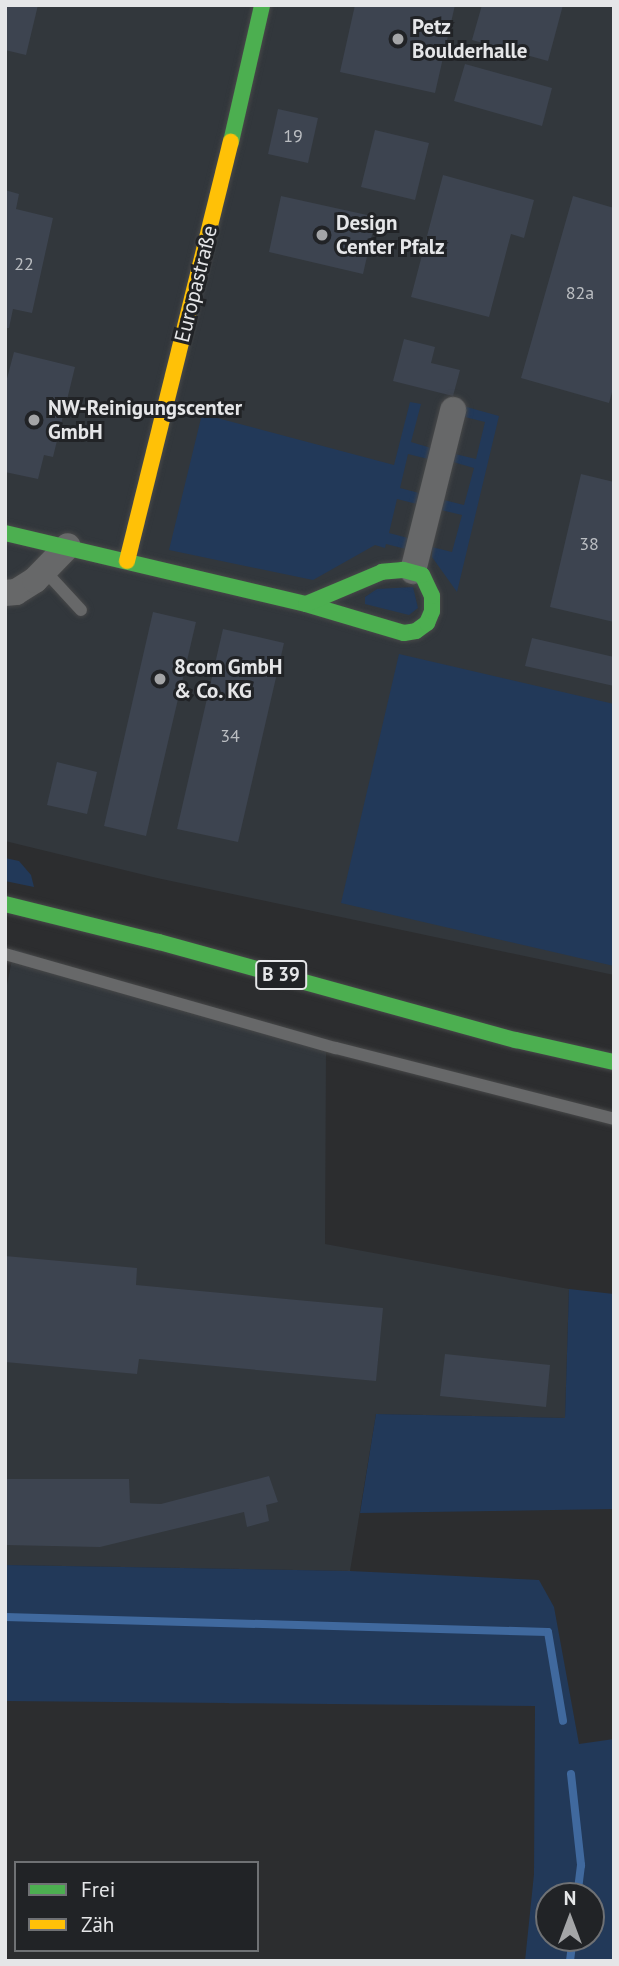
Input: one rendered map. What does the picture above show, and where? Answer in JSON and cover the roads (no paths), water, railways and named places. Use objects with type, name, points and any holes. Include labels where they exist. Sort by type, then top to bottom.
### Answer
[{"type":"street","name":"Europastraße","points":[[127,561],[219,194],[261,5]]},
{"type":"street","points":[[414,571],[453,410]]},
{"type":"street","points":[[5,533],[306,604],[404,633],[416,631],[426,623],[432,611],[432,596],[429,584],[414,571],[382,572],[306,604]]},
{"type":"street","points":[[5,593],[16,592],[45,571],[68,546]]},
{"type":"street","name":"B 39","points":[[5,904],[159,942],[516,1040],[614,1062]]},
{"type":"lane","points":[[45,571],[81,610]]},
{"type":"lane","points":[[5,954],[336,1048],[614,1119]]},
{"type":"waterway","points":[[5,1617],[548,1632],[563,1721]]},
{"type":"waterway","points":[[571,1774],[581,1865],[579,1882]]},
{"type":"waterway","points":[[570,1961],[571,1952]]},
{"type":"place","name":"Petz Boulderhalle","points":[[398,39]]},
{"type":"place","name":"Design Center Pfalz","points":[[322,235]]},
{"type":"place","name":"NW-Reinigungscenter GmbH","points":[[34,420]]},
{"type":"place","name":"8com GmbH & Co. KG","points":[[160,679]]}]
